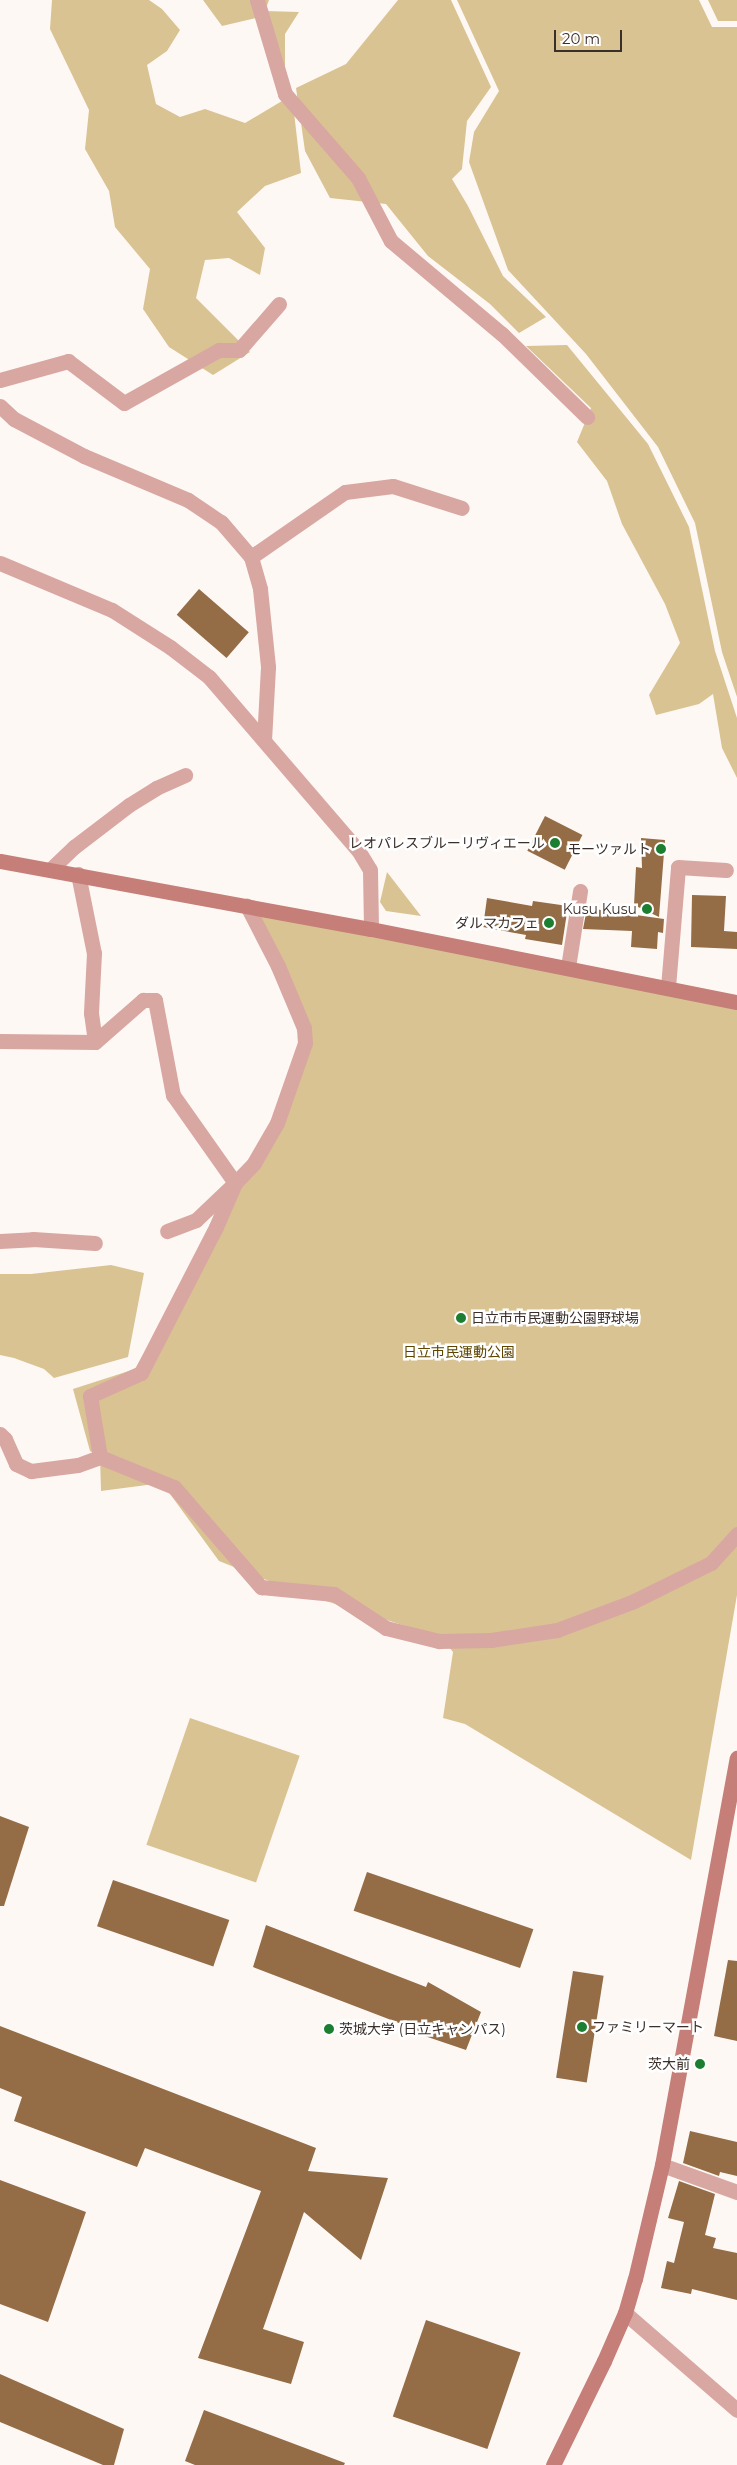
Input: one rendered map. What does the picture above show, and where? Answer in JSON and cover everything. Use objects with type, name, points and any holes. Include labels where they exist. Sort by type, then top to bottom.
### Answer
[{"type":"street","points":[[257,0],[285,94],[358,178],[391,241],[502,334],[587,417]]},
{"type":"street","points":[[0,380],[68,361],[124,404],[220,350],[238,350],[279,304]]},
{"type":"street","points":[[0,406],[14,419],[84,456],[188,500],[221,522],[251,557],[260,589],[268,666],[264,740]]},
{"type":"street","points":[[251,557],[345,492],[393,486],[462,508]]},
{"type":"street","points":[[0,563],[112,610],[170,647],[210,677],[358,850],[370,870],[371,929]]},
{"type":"street","points":[[51,869],[74,847],[129,805],[156,788],[185,775]]},
{"type":"street","points":[[0,860],[371,929],[737,1002]]},
{"type":"street","points":[[668,987],[678,867],[726,870]]},
{"type":"street","points":[[78,874],[94,953],[91,1013],[95,1042]]},
{"type":"street","points":[[568,967],[580,891]]},
{"type":"street","points":[[167,1230],[196,1220],[254,1163],[277,1123],[304,1043],[304,1028],[282,974],[247,906]]},
{"type":"street","points":[[0,1041],[95,1042],[143,1000],[155,1000],[174,1096],[235,1182]]},
{"type":"street","points":[[100,1457],[90,1396],[141,1373],[216,1227],[235,1182]]},
{"type":"street","points":[[0,1241],[33,1239],[95,1243]]},
{"type":"street","points":[[0,1434],[16,1464],[31,1471],[78,1465],[100,1457],[174,1487],[261,1587],[334,1594],[386,1628],[439,1642],[491,1640],[557,1630],[634,1601],[711,1563],[737,1534]]},
{"type":"street","points":[[553,2465],[604,2361],[625,2313],[635,2279],[662,2165],[737,1758]]},
{"type":"street","points":[[662,2165],[737,2192]]},
{"type":"street","points":[[625,2313],[737,2410]]},
{"type":"green space","points":[[52,0],[149,0],[162,9],[180,30],[167,51],[147,65],[156,104],[180,117],[205,109],[245,123],[292,95],[301,173],[265,186],[237,212],[265,248],[260,275],[229,258],[205,260],[196,298],[250,352],[213,375],[169,347],[143,309],[150,269],[115,227],[109,191],[85,149],[89,110],[50,29]]},
{"type":"green space","points":[[203,0],[269,0],[265,11],[299,12],[285,34],[285,67],[273,71],[256,18],[222,26]]},
{"type":"green space","points":[[398,0],[451,0],[491,87],[467,121],[462,169],[452,179],[468,206],[503,276],[546,317],[519,333],[490,304],[428,256],[386,204],[330,198],[305,151],[296,88],[346,64]]},
{"type":"green space","points":[[457,0],[699,0],[712,27],[737,27],[737,697],[722,652],[695,523],[658,447],[586,354],[508,270],[469,162],[474,132],[499,91]]},
{"type":"green space","points":[[708,0],[737,0],[737,21],[718,21]]},
{"type":"green space","points":[[567,345],[648,444],[689,527],[715,651],[737,718],[737,778],[722,748],[713,694],[699,704],[656,715],[649,695],[680,643],[665,604],[622,524],[607,481],[577,442],[591,408],[526,346]]},
{"type":"green space","points":[[387,872],[421,916],[386,911],[380,902]]},
{"type":"green space","name":"日立市民運動公園","points":[[253,907],[737,1002],[737,1595],[691,1860],[465,1724],[443,1718],[453,1652],[441,1637],[297,1592],[219,1561],[162,1483],[101,1491],[100,1457],[90,1451],[73,1389],[135,1369],[265,1142],[304,1028]]},
{"type":"green space","points":[[111,1265],[144,1273],[128,1357],[54,1378],[44,1369],[0,1355],[0,1274],[31,1274]]},
{"type":"green space","points":[[190,1718],[300,1756],[256,1882],[146,1845]]},
{"type":"building","points":[[199,589],[249,632],[227,658],[177,615]]},
{"type":"building","name":"レオパレスブルーリヴィエール","points":[[545,816],[582,835],[565,870],[527,851]]},
{"type":"building","points":[[641,838],[665,840],[659,917],[634,905],[636,867],[642,868]]},
{"type":"building","points":[[692,895],[726,896],[724,931],[737,932],[737,949],[691,947]]},
{"type":"building","points":[[487,898],[532,906],[533,901],[568,906],[562,945],[525,939],[526,935],[483,927]]},
{"type":"building","points":[[587,908],[664,919],[663,933],[658,932],[657,949],[631,947],[632,931],[583,929]]},
{"type":"building","points":[[0,1816],[29,1827],[4,1906],[0,1906]]},
{"type":"building","points":[[367,1872],[533,1929],[520,1968],[354,1911]]},
{"type":"building","points":[[113,1880],[229,1920],[213,1966],[97,1926]]},
{"type":"building","points":[[266,1925],[426,1987],[428,1982],[481,2012],[466,2050],[410,2031],[412,2028],[253,1967]]},
{"type":"building","points":[[728,1960],[737,1961],[737,2041],[714,2036]]},
{"type":"building","name":"ファミリーマート","points":[[573,1971],[604,1976],[587,2083],[556,2078]]},
{"type":"building","points":[[0,2026],[316,2148],[308,2171],[388,2178],[361,2260],[304,2212],[263,2329],[304,2342],[291,2384],[198,2358],[261,2191],[145,2148],[137,2167],[14,2121],[22,2097],[0,2088]]},
{"type":"building","points":[[690,2131],[737,2142],[737,2176],[720,2172],[719,2176],[683,2163]]},
{"type":"building","points":[[0,2180],[86,2212],[48,2322],[0,2304]]},
{"type":"building","points":[[679,2181],[715,2194],[705,2235],[716,2238],[713,2248],[737,2253],[737,2300],[692,2289],[691,2294],[661,2288],[667,2261],[674,2263],[684,2222],[668,2218]]},
{"type":"building","points":[[426,2320],[521,2353],[487,2449],[393,2416]]},
{"type":"building","points":[[0,2374],[124,2429],[114,2465],[103,2465],[0,2422]]},
{"type":"building","points":[[204,2410],[345,2463],[344,2465],[195,2465],[185,2461]]},
{"type":"place","name":"レオパレスブルーリヴィエール","points":[[555,843]]},
{"type":"place","name":"モーツァルト","points":[[661,849]]},
{"type":"place","name":"Kusu Kusu","points":[[647,909]]},
{"type":"place","name":"ダルマカフェ","points":[[549,923]]},
{"type":"place","name":"日立市市民運動公園野球場","points":[[461,1318]]},
{"type":"place","name":"ファミリーマート","points":[[582,2027]]},
{"type":"place","name":"茨城大学 (日立キャンパス)","points":[[329,2029]]},
{"type":"place","name":"茨大前","points":[[700,2064]]}]
